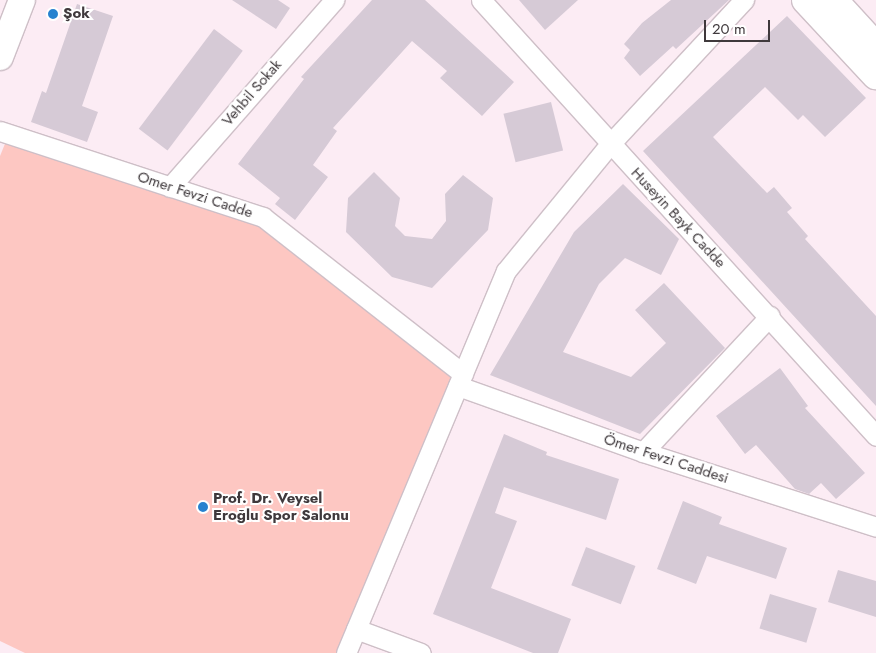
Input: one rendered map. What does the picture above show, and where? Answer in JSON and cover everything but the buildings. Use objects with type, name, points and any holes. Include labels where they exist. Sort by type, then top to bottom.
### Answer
[{"type":"main road","points":[[0,57],[22,0]]},
{"type":"main road","points":[[806,0],[876,76]]},
{"type":"main road","points":[[833,0],[876,47]]},
{"type":"street","name":"Vehbil Sokak","points":[[170,187],[334,0]]},
{"type":"street","name":"Huseyin Bayk Cadde","points":[[481,0],[610,144],[770,316],[876,436]]},
{"type":"street","points":[[346,653],[506,271],[610,144],[744,0]]},
{"type":"street","name":"Omer Fevzi Cadde","points":[[0,131],[264,217],[460,380]]},
{"type":"street","points":[[643,452],[770,316]]},
{"type":"street","name":"Ömer Fevzi Caddesi","points":[[460,380],[643,452],[876,527]]},
{"type":"street","points":[[356,629],[421,653]]},
{"type":"shaded area","name":"Prof. Dr. Veysel Eroğlu Spor Salonu","points":[[9,134],[263,217],[463,374],[346,653],[25,653],[0,641],[0,156]]},
{"type":"place","name":"Şok","points":[[53,14]]},
{"type":"place","name":"Prof. Dr. Veysel Eroğlu Spor Salonu","points":[[203,507]]}]
